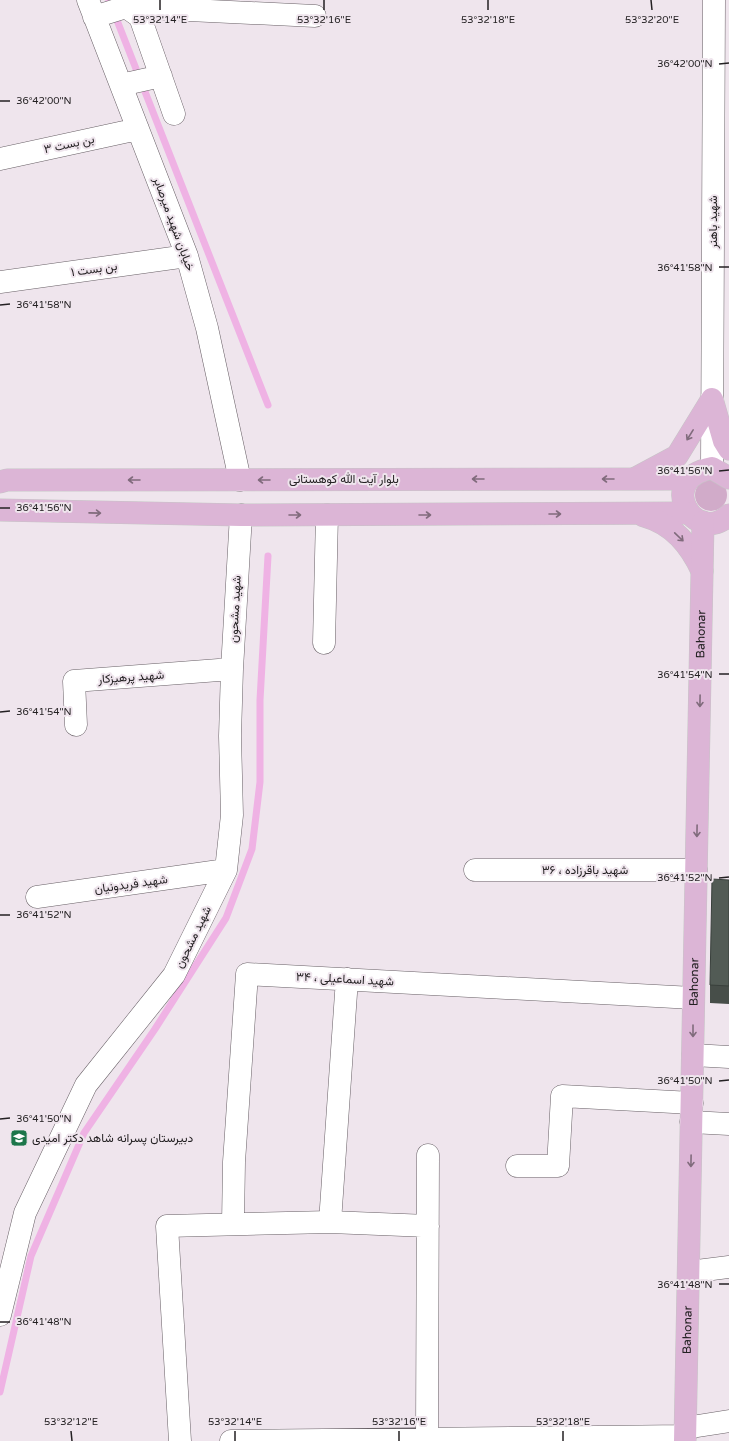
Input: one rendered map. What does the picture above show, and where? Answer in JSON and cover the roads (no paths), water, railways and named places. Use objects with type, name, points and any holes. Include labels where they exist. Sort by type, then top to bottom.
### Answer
[{"type":"main road","points":[[712,399],[724,441],[729,449]]},
{"type":"main road","points":[[634,479],[677,456],[712,399]]},
{"type":"main road","points":[[689,479],[697,472],[720,473]]},
{"type":"main road","name":"بلوار آیت الله کوهستانی","points":[[2,484],[240,480],[689,479]]},
{"type":"main road","name":"Bahonar","points":[[685,1435],[702,571],[696,518],[684,505],[682,496],[684,487],[689,479]]},
{"type":"main road","points":[[2,509],[241,515],[633,513],[696,518],[718,522],[729,515]]},
{"type":"main road","points":[[633,513],[650,518],[671,530],[690,548],[702,571]]},
{"type":"street","name":"شهید باهنر","points":[[714,0],[712,399],[720,473]]},
{"type":"street","points":[[125,3],[140,17],[174,114]]},
{"type":"street","points":[[91,8],[125,3],[315,16]]},
{"type":"street","name":"خیابان شهید میرصابر","points":[[91,8],[188,256],[207,328],[240,480]]},
{"type":"street","points":[[121,85],[161,76]]},
{"type":"street","name":"بن بست ۳","points":[[0,159],[138,129]]},
{"type":"street","name":"بن بست ۱","points":[[0,282],[188,256]]},
{"type":"street","name":"شهید مشحون","points":[[0,1315],[25,1213],[86,1085],[174,975],[226,870],[232,816],[230,736],[232,669],[241,515]]},
{"type":"street","points":[[324,643],[327,515]]},
{"type":"street","name":"شهید پرهیزکار","points":[[76,725],[74,681],[232,669]]},
{"type":"street","name":"شهید فریدونیان","points":[[37,897],[226,870]]},
{"type":"street","name":"شهید باقرزاده ، ۳۶","points":[[475,870],[696,870]]},
{"type":"street","name":"شهید اسماعیلی ، ۳۴","points":[[233,1223],[234,1162],[247,974],[693,998]]},
{"type":"street","points":[[330,1222],[347,979]]},
{"type":"street","points":[[693,1055],[729,1057]]},
{"type":"street","points":[[517,1166],[558,1166],[562,1096],[692,1112],[729,1124]]},
{"type":"street","points":[[427,1438],[428,1155]]},
{"type":"street","points":[[180,1441],[167,1226],[233,1223],[330,1222],[428,1226]]},
{"type":"street","points":[[689,1272],[729,1267]]},
{"type":"street","points":[[231,1441],[685,1435],[729,1422]]},
{"type":"waterway","points":[[109,0],[268,405]]},
{"type":"waterway","points":[[0,1392],[31,1256],[84,1133],[155,1029],[226,918],[252,849],[260,782],[260,700],[268,556]]},
{"type":"place","name":"دبیرستان پسرانه شاهد دکتر امیدی","points":[[19,1138]]}]
